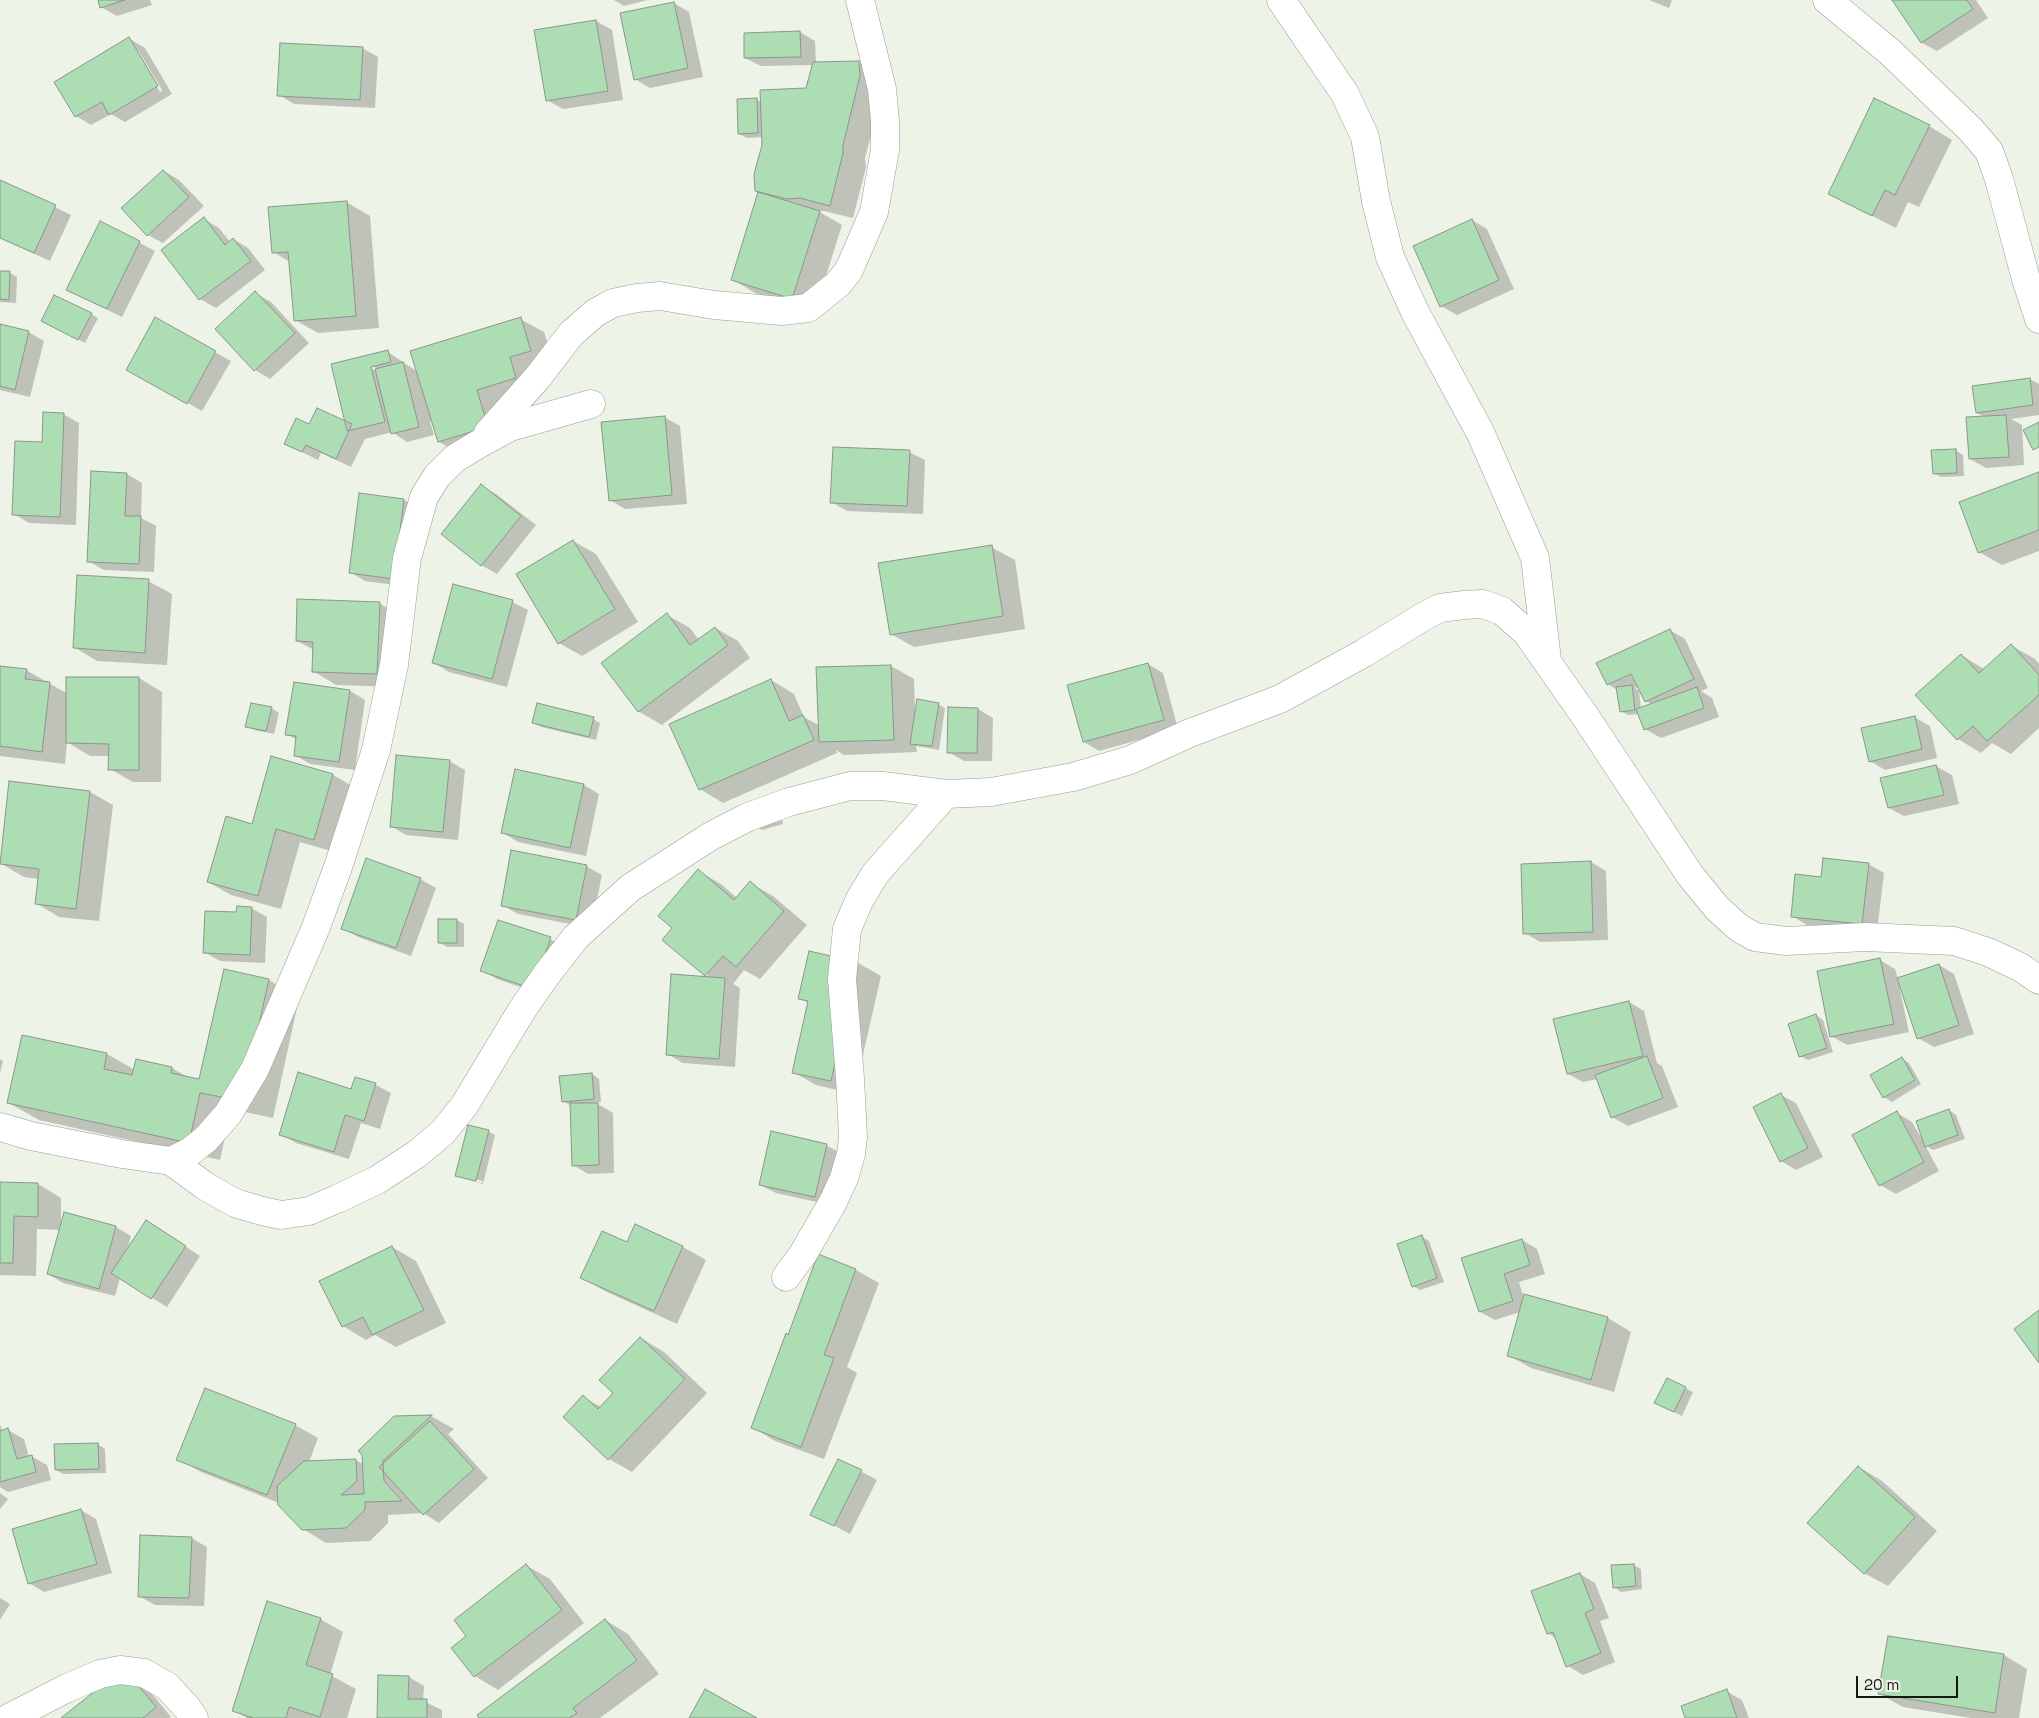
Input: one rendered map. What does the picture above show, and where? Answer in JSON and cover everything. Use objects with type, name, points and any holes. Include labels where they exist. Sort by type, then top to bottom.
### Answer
[{"type":"street","points":[[477,445],[532,384],[571,334],[595,313],[613,303],[660,296],[714,305],[782,311],[808,308],[838,284],[849,270],[874,212],[886,150],[886,121],[882,89],[860,0]]},
{"type":"street","points":[[1281,0],[1345,94],[1361,128],[1365,137],[1376,202],[1390,257],[1415,312],[1481,434],[1535,558],[1548,662]]},
{"type":"street","points":[[1826,0],[1890,52],[1971,130],[1989,152],[1999,179],[2026,279],[2039,319]]},
{"type":"street","points":[[171,1161],[191,1151],[206,1139],[228,1114],[255,1069],[316,927],[338,867],[376,750],[394,665],[407,558],[424,497],[437,476],[454,459],[510,426],[591,404]]},
{"type":"street","points":[[0,1127],[31,1136],[122,1154],[171,1161],[205,1186],[235,1203],[262,1211],[281,1215],[309,1211],[385,1175],[417,1154],[443,1132],[464,1106],[522,1010],[576,937],[630,888],[711,836],[748,817],[818,794],[850,786],[883,786],[946,794],[991,792],[1033,786],[1074,777],[1130,760],[1190,733],[1280,699],[1440,608],[1483,604],[1502,611],[1526,632],[1548,662],[1690,876],[1717,908],[1739,928],[1755,937],[1786,941],[1865,937],[1954,941],[2020,967],[2039,980]]},
{"type":"street","points":[[786,1277],[803,1254],[833,1202],[844,1178],[851,1154],[853,1137],[850,1078],[842,980],[847,930],[858,901],[874,874],[946,794]]},
{"type":"street","points":[[9,1718],[75,1684],[100,1674],[120,1670],[144,1673],[166,1686],[188,1708],[194,1718]]},
{"type":"building","points":[[98,0],[125,0],[100,8]]},
{"type":"building","points":[[1892,0],[1967,0],[1973,9],[1921,43]]},
{"type":"building","points":[[674,2],[688,68],[634,80],[620,13]]},
{"type":"building","points":[[596,20],[608,91],[546,101],[534,30]]},
{"type":"building","points":[[800,31],[801,57],[744,58],[744,33]]},
{"type":"building","points":[[129,37],[158,86],[109,115],[102,102],[75,117],[54,82]]},
{"type":"building","points":[[280,43],[363,47],[360,100],[277,96]]},
{"type":"building","points":[[859,61],[860,76],[830,206],[800,198],[787,199],[755,191],[754,174],[762,145],[760,90],[806,88],[813,62]]},
{"type":"building","points":[[757,98],[758,133],[738,134],[737,99]]},
{"type":"building","points":[[1874,98],[1930,125],[1895,195],[1885,190],[1872,216],[1828,194]]},
{"type":"building","points":[[163,170],[189,197],[147,236],[121,208]]},
{"type":"building","points":[[0,180],[56,205],[34,253],[0,238]]},
{"type":"building","points":[[758,192],[820,211],[792,299],[731,280]]},
{"type":"building","points":[[347,201],[356,316],[294,321],[288,252],[272,253],[268,207]]},
{"type":"building","points":[[204,217],[225,245],[233,238],[251,261],[199,300],[161,250]]},
{"type":"building","points":[[1472,219],[1499,280],[1440,307],[1413,246]]},
{"type":"building","points":[[100,221],[140,241],[107,309],[66,290]]},
{"type":"building","points":[[0,271],[10,271],[9,300],[0,299]]},
{"type":"building","points":[[255,291],[295,333],[254,371],[215,329]]},
{"type":"building","points":[[54,295],[92,313],[78,340],[41,321]]},
{"type":"building","points":[[155,317],[216,351],[187,404],[126,370]]},
{"type":"building","points":[[521,317],[531,351],[510,357],[516,378],[477,390],[488,427],[438,442],[410,351]]},
{"type":"building","points":[[0,324],[29,331],[15,390],[0,386]]},
{"type":"building","points":[[388,350],[391,362],[371,367],[385,422],[347,431],[331,364]]},
{"type":"building","points":[[403,362],[419,427],[391,434],[375,369]]},
{"type":"building","points":[[2030,378],[2033,405],[1976,413],[1972,386]]},
{"type":"building","points":[[317,408],[352,424],[336,459],[306,445],[302,452],[284,444],[296,418],[309,424]]},
{"type":"building","points":[[43,412],[64,413],[60,517],[12,515],[15,441],[42,442]]},
{"type":"building","points":[[2006,415],[2009,457],[1969,459],[1966,417]]},
{"type":"building","points":[[665,416],[672,495],[609,501],[601,422]]},
{"type":"building","points":[[2039,422],[2039,447],[2033,450],[2023,430]]},
{"type":"building","points":[[833,447],[910,450],[907,506],[830,503]]},
{"type":"building","points":[[1956,449],[1957,473],[1933,474],[1931,450]]},
{"type":"building","points":[[91,471],[127,473],[125,516],[141,516],[139,564],[87,562]]},
{"type":"building","points":[[2039,472],[2039,530],[1978,553],[1959,502]]},
{"type":"building","points":[[481,484],[521,516],[481,566],[441,534]]},
{"type":"building","points":[[359,493],[404,499],[394,579],[349,573]]},
{"type":"building","points":[[573,540],[615,609],[558,644],[516,574]]},
{"type":"building","points":[[992,545],[1003,616],[890,635],[878,563]]},
{"type":"building","points":[[77,575],[149,579],[145,653],[73,648]]},
{"type":"building","points":[[453,584],[513,600],[492,679],[432,663]]},
{"type":"building","points":[[297,599],[380,602],[377,674],[312,672],[313,642],[296,641]]},
{"type":"building","points":[[667,613],[690,645],[715,627],[728,645],[638,712],[601,663]]},
{"type":"building","points":[[1670,629],[1694,679],[1645,702],[1631,674],[1607,685],[1596,663]]},
{"type":"building","points":[[2011,644],[2039,675],[2039,695],[1987,741],[1973,726],[1957,740],[1915,695],[1961,654],[1979,673]]},
{"type":"building","points":[[1148,663],[1164,720],[1083,742],[1067,685]]},
{"type":"building","points":[[891,665],[894,740],[819,742],[816,667]]},
{"type":"building","points":[[0,666],[27,669],[25,679],[50,682],[42,752],[0,746]]},
{"type":"building","points":[[66,677],[139,677],[139,770],[108,770],[109,744],[66,743]]},
{"type":"building","points":[[771,679],[789,721],[803,715],[814,740],[699,790],[669,724]]},
{"type":"building","points":[[294,682],[350,690],[339,762],[294,756],[296,736],[285,735]]},
{"type":"building","points":[[1632,685],[1635,710],[1620,712],[1616,687]]},
{"type":"building","points":[[1697,687],[1704,708],[1644,730],[1636,709]]},
{"type":"building","points":[[917,699],[939,703],[932,746],[910,744]]},
{"type":"building","points":[[251,703],[272,707],[266,731],[245,727]]},
{"type":"building","points":[[537,703],[594,717],[589,737],[532,723]]},
{"type":"building","points":[[948,707],[978,708],[977,753],[947,753]]},
{"type":"building","points":[[1915,716],[1922,749],[1869,762],[1861,728]]},
{"type":"building","points":[[396,755],[450,760],[443,832],[390,827]]},
{"type":"building","points":[[271,756],[333,774],[314,840],[276,829],[258,896],[207,882],[226,816],[252,824]]},
{"type":"building","points":[[1936,765],[1944,795],[1888,808],[1880,778]]},
{"type":"building","points":[[515,769],[584,784],[570,848],[501,833]]},
{"type":"building","points":[[9,781],[90,791],[76,909],[35,904],[39,869],[0,864]]},
{"type":"building","points":[[511,850],[587,865],[576,920],[501,906]]},
{"type":"building","points":[[366,858],[421,878],[396,948],[341,929]]},
{"type":"building","points":[[1823,858],[1869,863],[1862,924],[1791,917],[1795,874],[1821,877]]},
{"type":"building","points":[[1591,861],[1593,932],[1523,934],[1521,864]]},
{"type":"building","points":[[698,869],[734,900],[750,881],[784,911],[736,967],[723,956],[705,976],[662,940],[672,928],[658,916]]},
{"type":"building","points":[[237,906],[252,907],[250,955],[203,953],[205,911],[236,912]]},
{"type":"building","points":[[438,919],[457,919],[457,943],[438,943]]},
{"type":"building","points":[[498,920],[551,937],[533,989],[480,971]]},
{"type":"building","points":[[809,951],[858,962],[831,1081],[792,1073],[808,1001],[798,999]]},
{"type":"building","points":[[1880,958],[1894,1024],[1830,1037],[1817,971]]},
{"type":"building","points":[[1939,964],[1959,1025],[1917,1039],[1897,978]]},
{"type":"building","points":[[224,969],[269,979],[242,1101],[200,1093],[189,1143],[7,1103],[22,1035],[107,1053],[104,1069],[132,1075],[136,1059],[172,1067],[171,1073],[199,1079]]},
{"type":"building","points":[[671,974],[725,978],[719,1059],[666,1055]]},
{"type":"building","points":[[1629,1001],[1643,1056],[1567,1074],[1553,1019]]},
{"type":"building","points":[[1816,1014],[1827,1048],[1799,1057],[1788,1024]]},
{"type":"building","points":[[1647,1056],[1663,1098],[1611,1118],[1595,1075]]},
{"type":"building","points":[[1902,1057],[1915,1080],[1883,1098],[1870,1075]]},
{"type":"building","points":[[298,1072],[351,1089],[355,1077],[376,1083],[364,1121],[345,1115],[334,1152],[279,1135]]},
{"type":"building","points":[[592,1073],[594,1099],[562,1102],[559,1076]]},
{"type":"building","points":[[1781,1093],[1808,1148],[1780,1162],[1753,1107]]},
{"type":"building","points":[[570,1103],[598,1103],[599,1165],[572,1166]]},
{"type":"building","points":[[1949,1109],[1958,1135],[1925,1147],[1916,1121]]},
{"type":"building","points":[[1897,1111],[1924,1162],[1879,1186],[1852,1135]]},
{"type":"building","points":[[468,1125],[489,1130],[476,1181],[455,1176]]},
{"type":"building","points":[[771,1131],[827,1144],[815,1197],[759,1185]]},
{"type":"building","points":[[0,1182],[38,1183],[38,1217],[14,1216],[13,1263],[0,1263]]},
{"type":"building","points":[[64,1212],[116,1226],[99,1289],[47,1274]]},
{"type":"building","points":[[146,1220],[186,1246],[151,1299],[111,1273]]},
{"type":"building","points":[[635,1224],[683,1246],[654,1311],[580,1278],[602,1231],[627,1242]]},
{"type":"building","points":[[1422,1235],[1437,1278],[1412,1287],[1397,1244]]},
{"type":"building","points":[[1522,1239],[1530,1265],[1504,1274],[1513,1301],[1479,1312],[1461,1258]]},
{"type":"building","points":[[392,1246],[424,1310],[372,1335],[363,1317],[342,1327],[319,1281]]},
{"type":"building","points":[[818,1254],[856,1269],[824,1355],[834,1358],[801,1447],[751,1428]]},
{"type":"building","points":[[1524,1294],[1608,1317],[1591,1380],[1507,1356]]},
{"type":"building","points":[[2039,1310],[2039,1363],[2014,1329]]},
{"type":"building","points":[[640,1337],[685,1379],[608,1460],[563,1417],[583,1395],[598,1409],[613,1393],[599,1380]]},
{"type":"building","points":[[1667,1378],[1686,1387],[1674,1412],[1654,1403]]},
{"type":"building","points":[[205,1388],[296,1424],[267,1495],[176,1460]]},
{"type":"building","points":[[432,1415],[383,1461],[384,1481],[402,1501],[365,1502],[365,1510],[346,1528],[302,1530],[278,1505],[277,1486],[304,1461],[356,1459],[357,1481],[341,1495],[364,1494],[362,1455],[358,1451],[394,1416]]},
{"type":"building","points":[[430,1421],[474,1469],[423,1515],[379,1467]]},
{"type":"building","points":[[8,1428],[17,1459],[32,1455],[36,1472],[0,1482],[0,1431]]},
{"type":"building","points":[[98,1443],[99,1469],[55,1470],[54,1444]]},
{"type":"building","points":[[838,1459],[862,1470],[834,1526],[810,1515]]},
{"type":"building","points":[[1858,1466],[1915,1517],[1864,1574],[1807,1523]]},
{"type":"building","points":[[81,1509],[97,1564],[28,1584],[12,1529]]},
{"type":"building","points":[[140,1535],[192,1537],[189,1598],[138,1597]]},
{"type":"building","points":[[526,1564],[562,1610],[474,1677],[451,1648],[466,1636],[454,1620]]},
{"type":"building","points":[[1634,1564],[1636,1586],[1613,1588],[1611,1565]]},
{"type":"building","points":[[1580,1573],[1594,1609],[1585,1613],[1601,1653],[1566,1667],[1553,1632],[1547,1634],[1531,1591]]},
{"type":"building","points":[[267,1601],[321,1618],[306,1665],[333,1674],[320,1717],[289,1707],[286,1718],[253,1718],[232,1711]]},
{"type":"building","points":[[605,1619],[637,1660],[573,1708],[577,1713],[569,1718],[479,1718],[477,1715]]},
{"type":"building","points":[[1888,1636],[2004,1654],[1995,1713],[1878,1694]]},
{"type":"building","points":[[124,1668],[156,1707],[143,1718],[61,1718]]},
{"type":"building","points":[[378,1675],[409,1676],[408,1699],[427,1699],[427,1718],[377,1718]]},
{"type":"building","points":[[705,1689],[757,1718],[689,1718]]},
{"type":"building","points":[[1727,1689],[1737,1718],[1685,1718],[1681,1706]]}]
